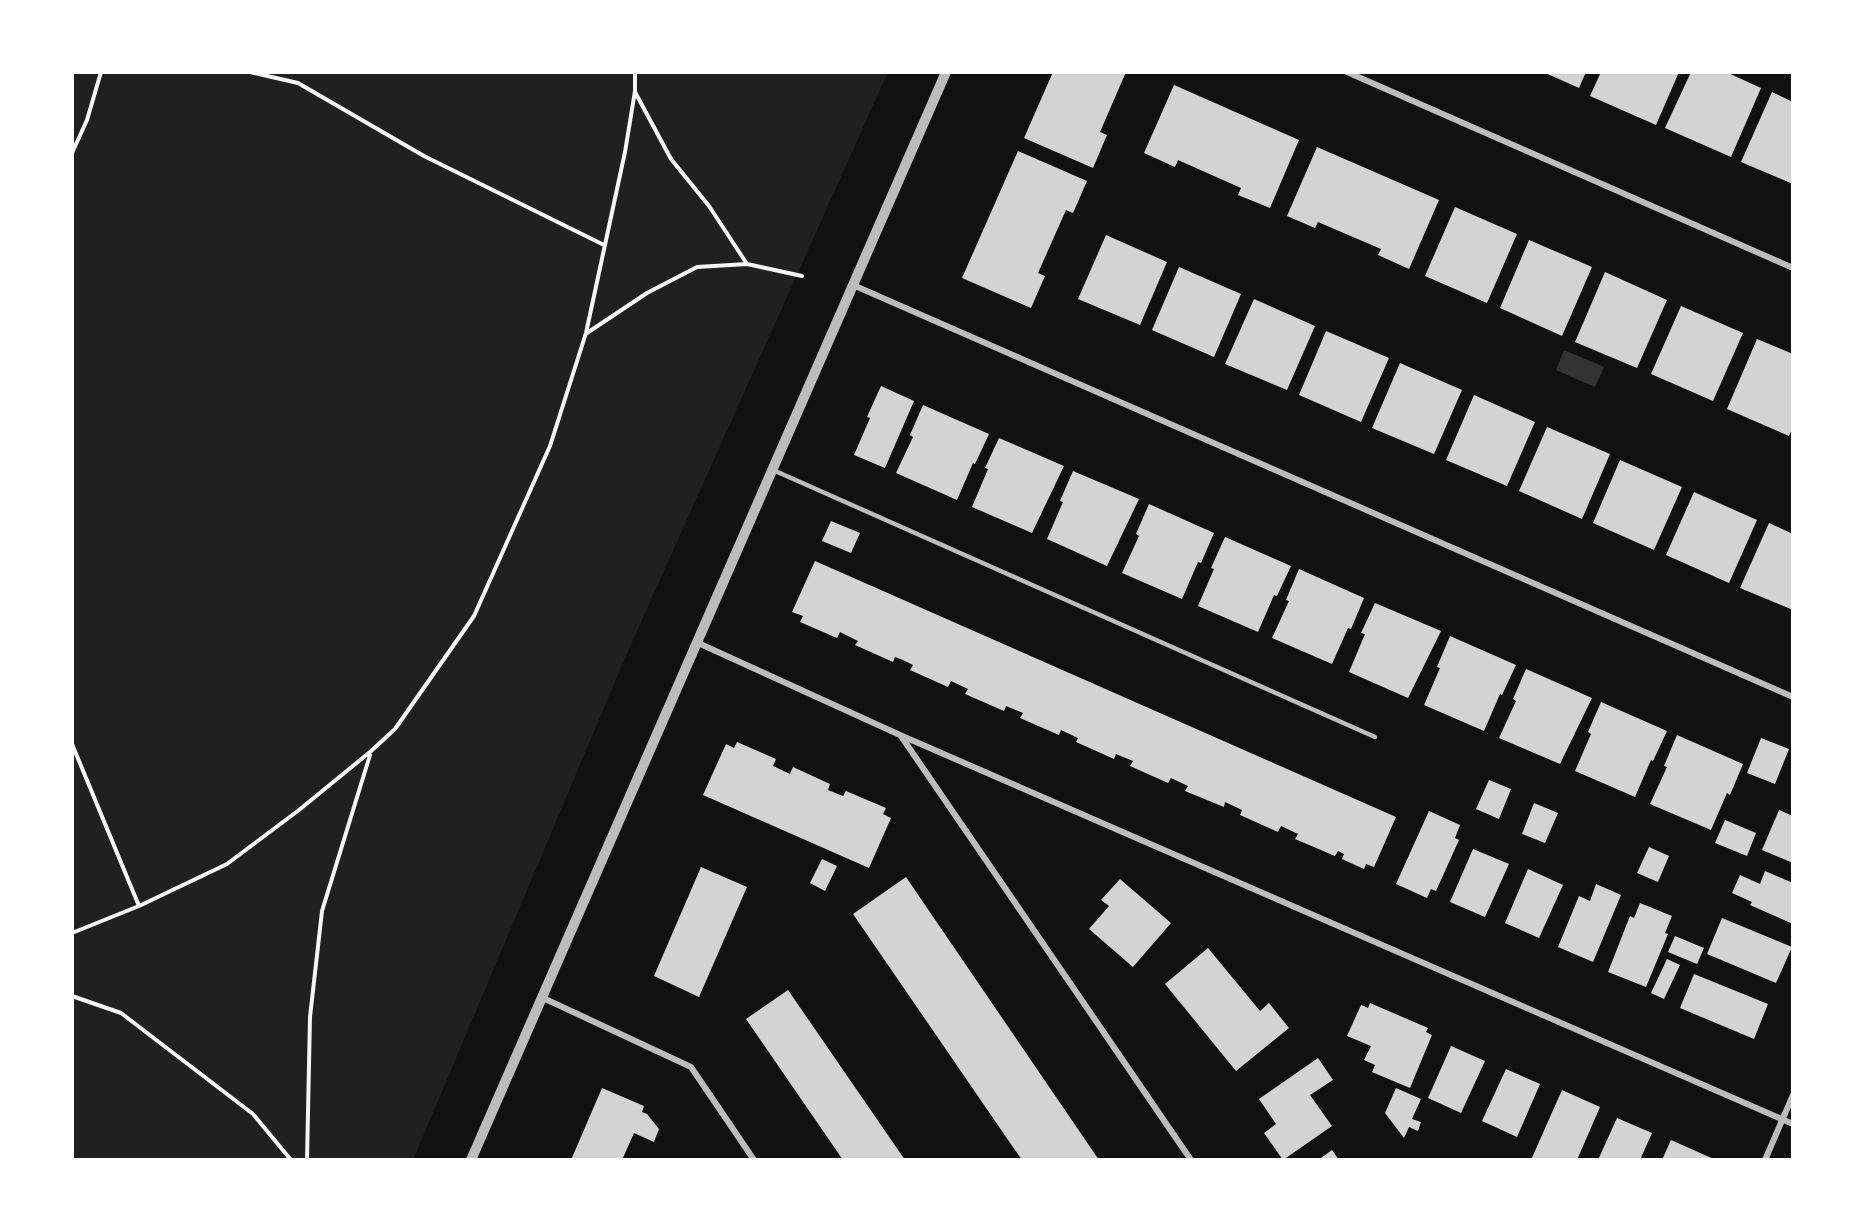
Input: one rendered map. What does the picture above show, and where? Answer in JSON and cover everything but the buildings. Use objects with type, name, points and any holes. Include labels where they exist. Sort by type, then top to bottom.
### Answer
[{"type":"street","points":[[471,1160],[946,72]]},
{"type":"street","points":[[1347,72],[1793,267]]},
{"type":"street","points":[[853,285],[1793,697]]},
{"type":"street","points":[[696,642],[900,735],[1793,1124]]},
{"type":"street","points":[[900,735],[1191,1160]]},
{"type":"street","points":[[541,997],[691,1067],[754,1160]]},
{"type":"street","points":[[1765,1160],[1793,1095]]},
{"type":"lane","points":[[773,470],[1375,737]]},
{"type":"path","points":[[72,153],[87,120],[101,72]]},
{"type":"path","points":[[250,72],[298,83],[424,156],[604,245]]},
{"type":"path","points":[[72,933],[139,906],[227,864],[299,810],[395,729],[474,616],[550,446],[586,333],[625,152],[635,91],[635,72]]},
{"type":"path","points":[[635,91],[671,159],[709,206],[747,264]]},
{"type":"path","points":[[586,333],[647,293],[697,267],[747,264],[802,276]]},
{"type":"path","points":[[72,744],[139,906]]},
{"type":"path","points":[[307,1160],[310,1017],[322,911],[370,752]]},
{"type":"path","points":[[72,996],[121,1013],[253,1113],[291,1160]]},
{"type":"shaded area","points":[[72,72],[888,72],[628,651],[413,1160],[72,1160]]},
{"type":"shaded area","points":[[1564,350],[1604,367],[1595,387],[1556,370]]}]
